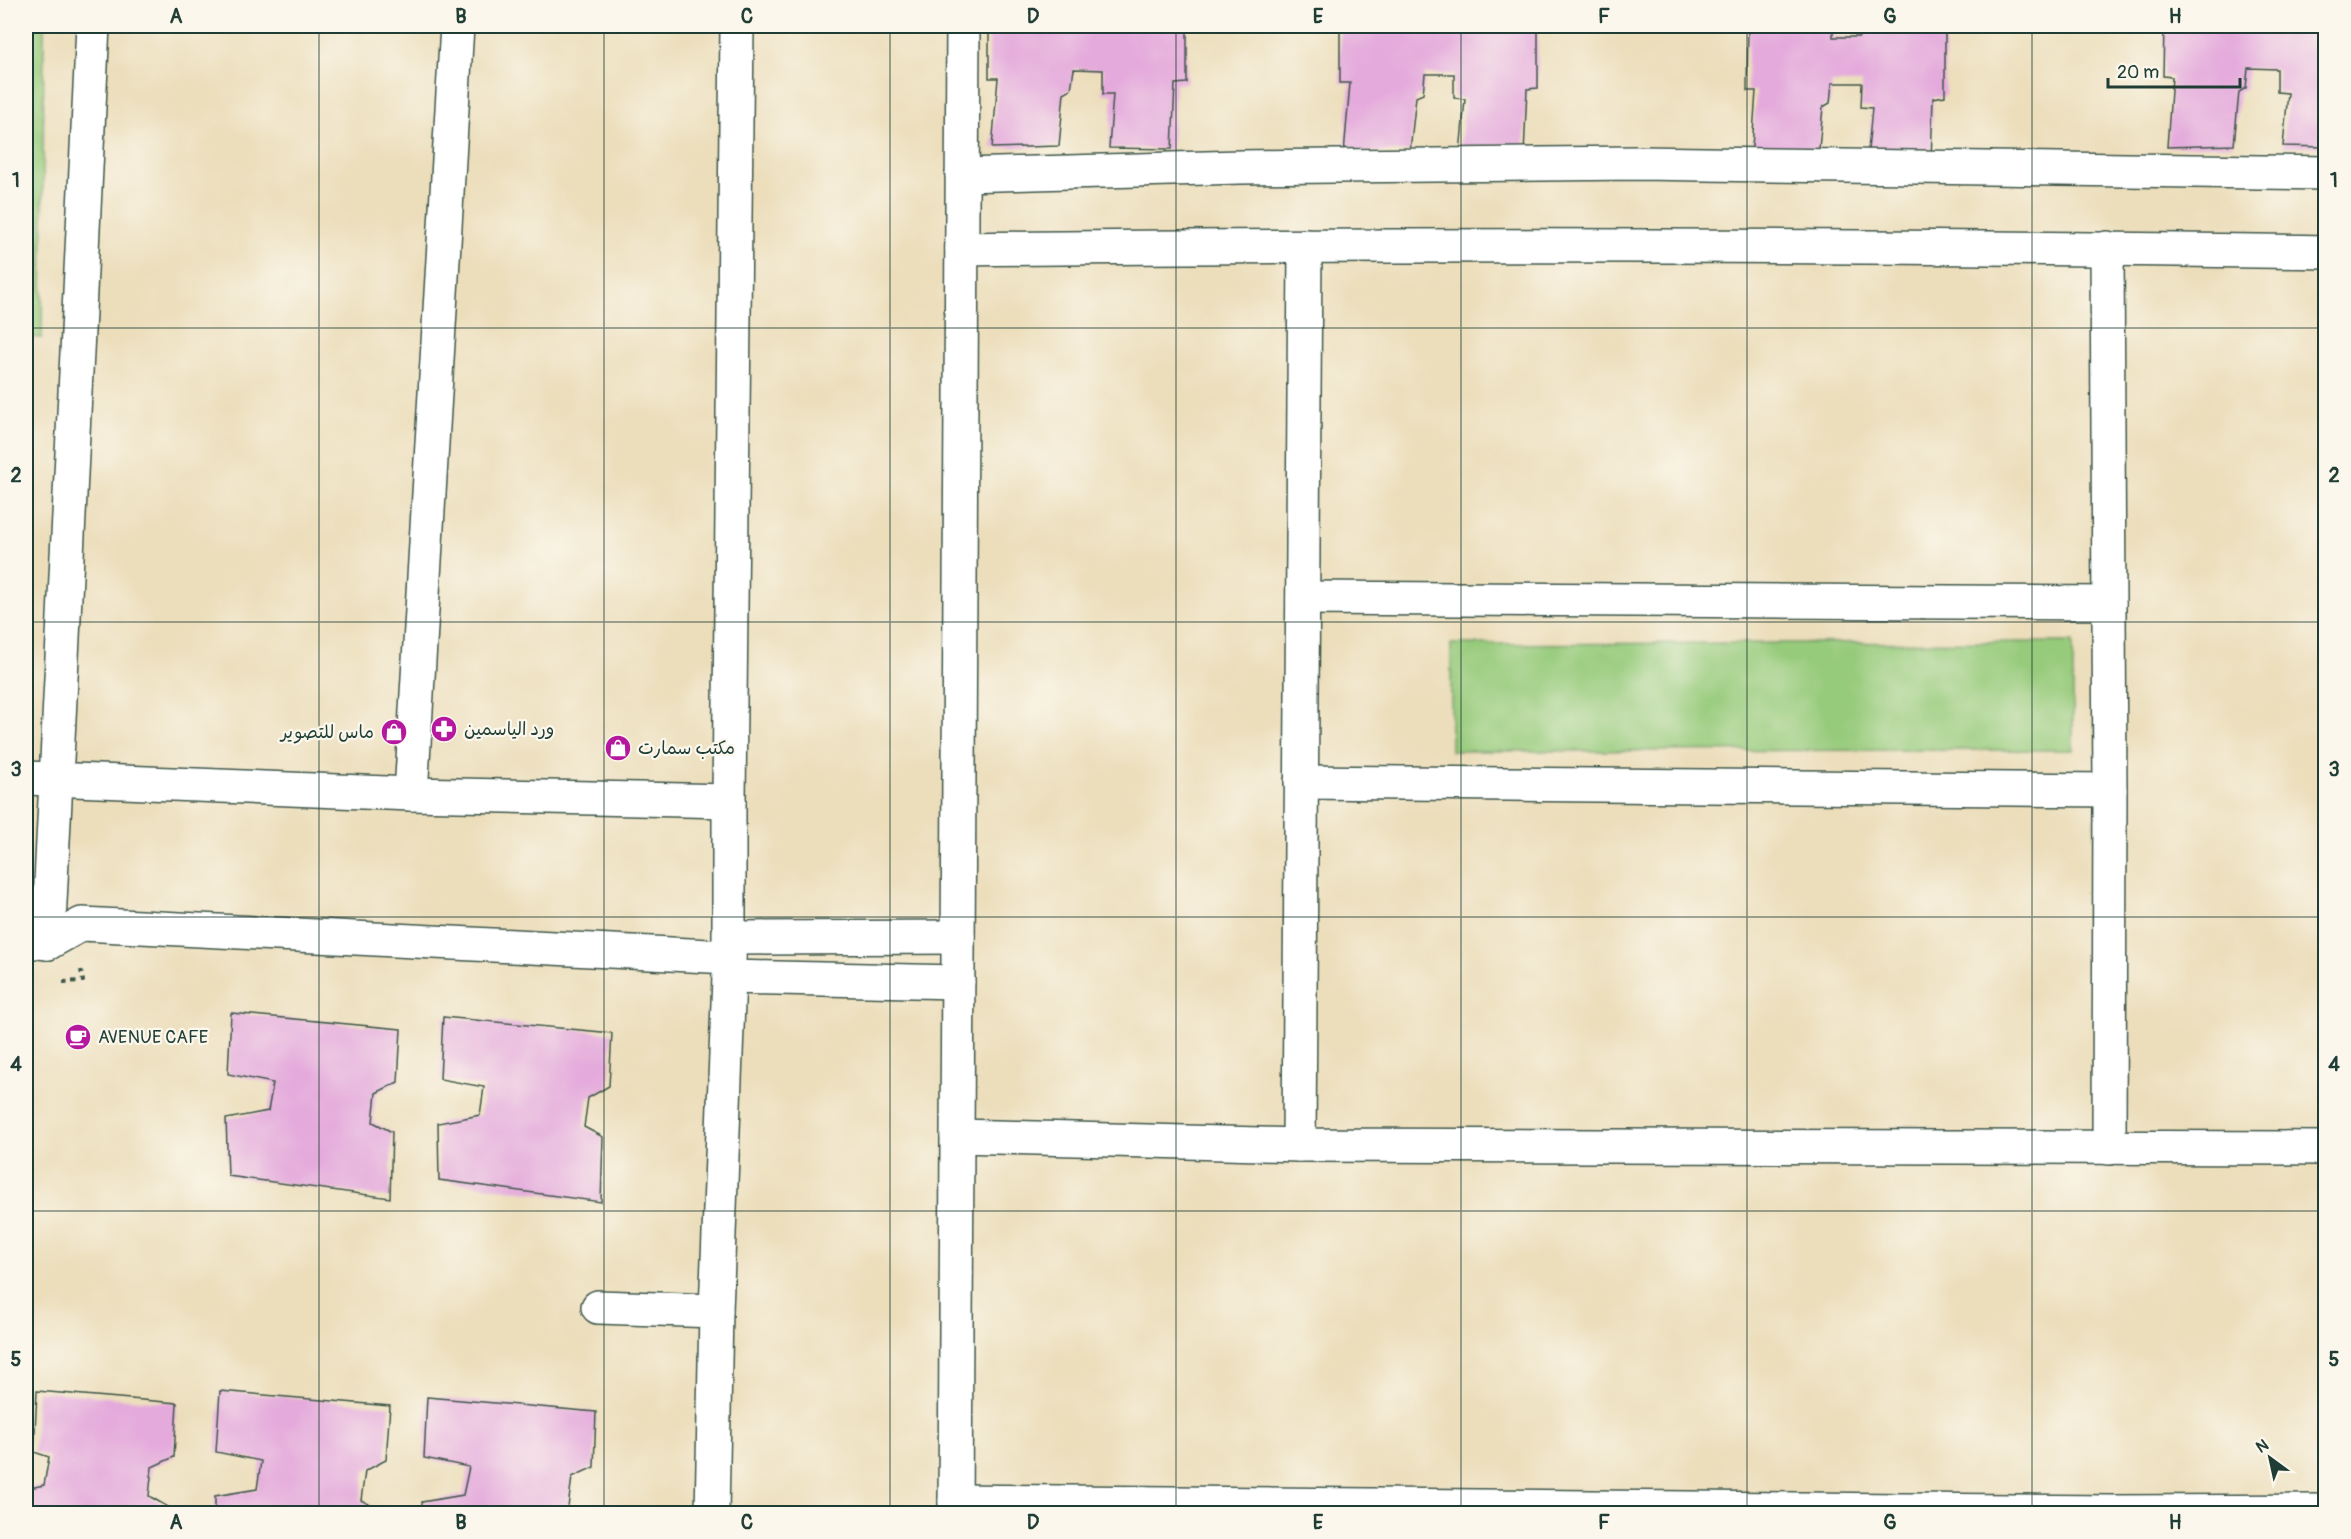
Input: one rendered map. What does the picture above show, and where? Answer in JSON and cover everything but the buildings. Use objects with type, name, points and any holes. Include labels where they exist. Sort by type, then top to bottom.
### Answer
[{"type":"street","points":[[93,26],[41,778],[37,942],[82,924],[729,958],[958,982]]},
{"type":"street","points":[[411,794],[457,26]]},
{"type":"street","points":[[712,1514],[716,1311],[729,958],[737,26]]},
{"type":"street","points":[[963,26],[955,1507],[2111,1513],[2325,1511]]},
{"type":"street","points":[[962,175],[1242,154],[1640,153],[2041,156],[2325,173]]},
{"type":"street","points":[[962,249],[1305,246],[2107,248],[2325,252]]},
{"type":"street","points":[[1299,1145],[1305,246]]},
{"type":"street","points":[[2107,248],[2109,1148]]},
{"type":"street","points":[[1303,598],[2109,603]]},
{"type":"street","points":[[41,778],[411,794],[729,801]]},
{"type":"street","points":[[1301,782],[2110,790]]},
{"type":"street","points":[[729,958],[958,937]]},
{"type":"street","points":[[957,1136],[1299,1145],[2325,1148]]},
{"type":"street","points":[[598,1307],[716,1311]]},
{"type":"green space","points":[[26,26],[44,26],[42,338],[26,337]]},
{"type":"green space","points":[[2073,642],[2073,750],[1451,751],[1451,644]]},
{"type":"place","name":"ورد الياسمين","points":[[444,729]]},
{"type":"place","name":"ماس للتصوير","points":[[394,732]]},
{"type":"place","name":"مكتب سمارت","points":[[618,748]]},
{"type":"place","name":"AVENUE CAFE","points":[[78,1037]]}]
